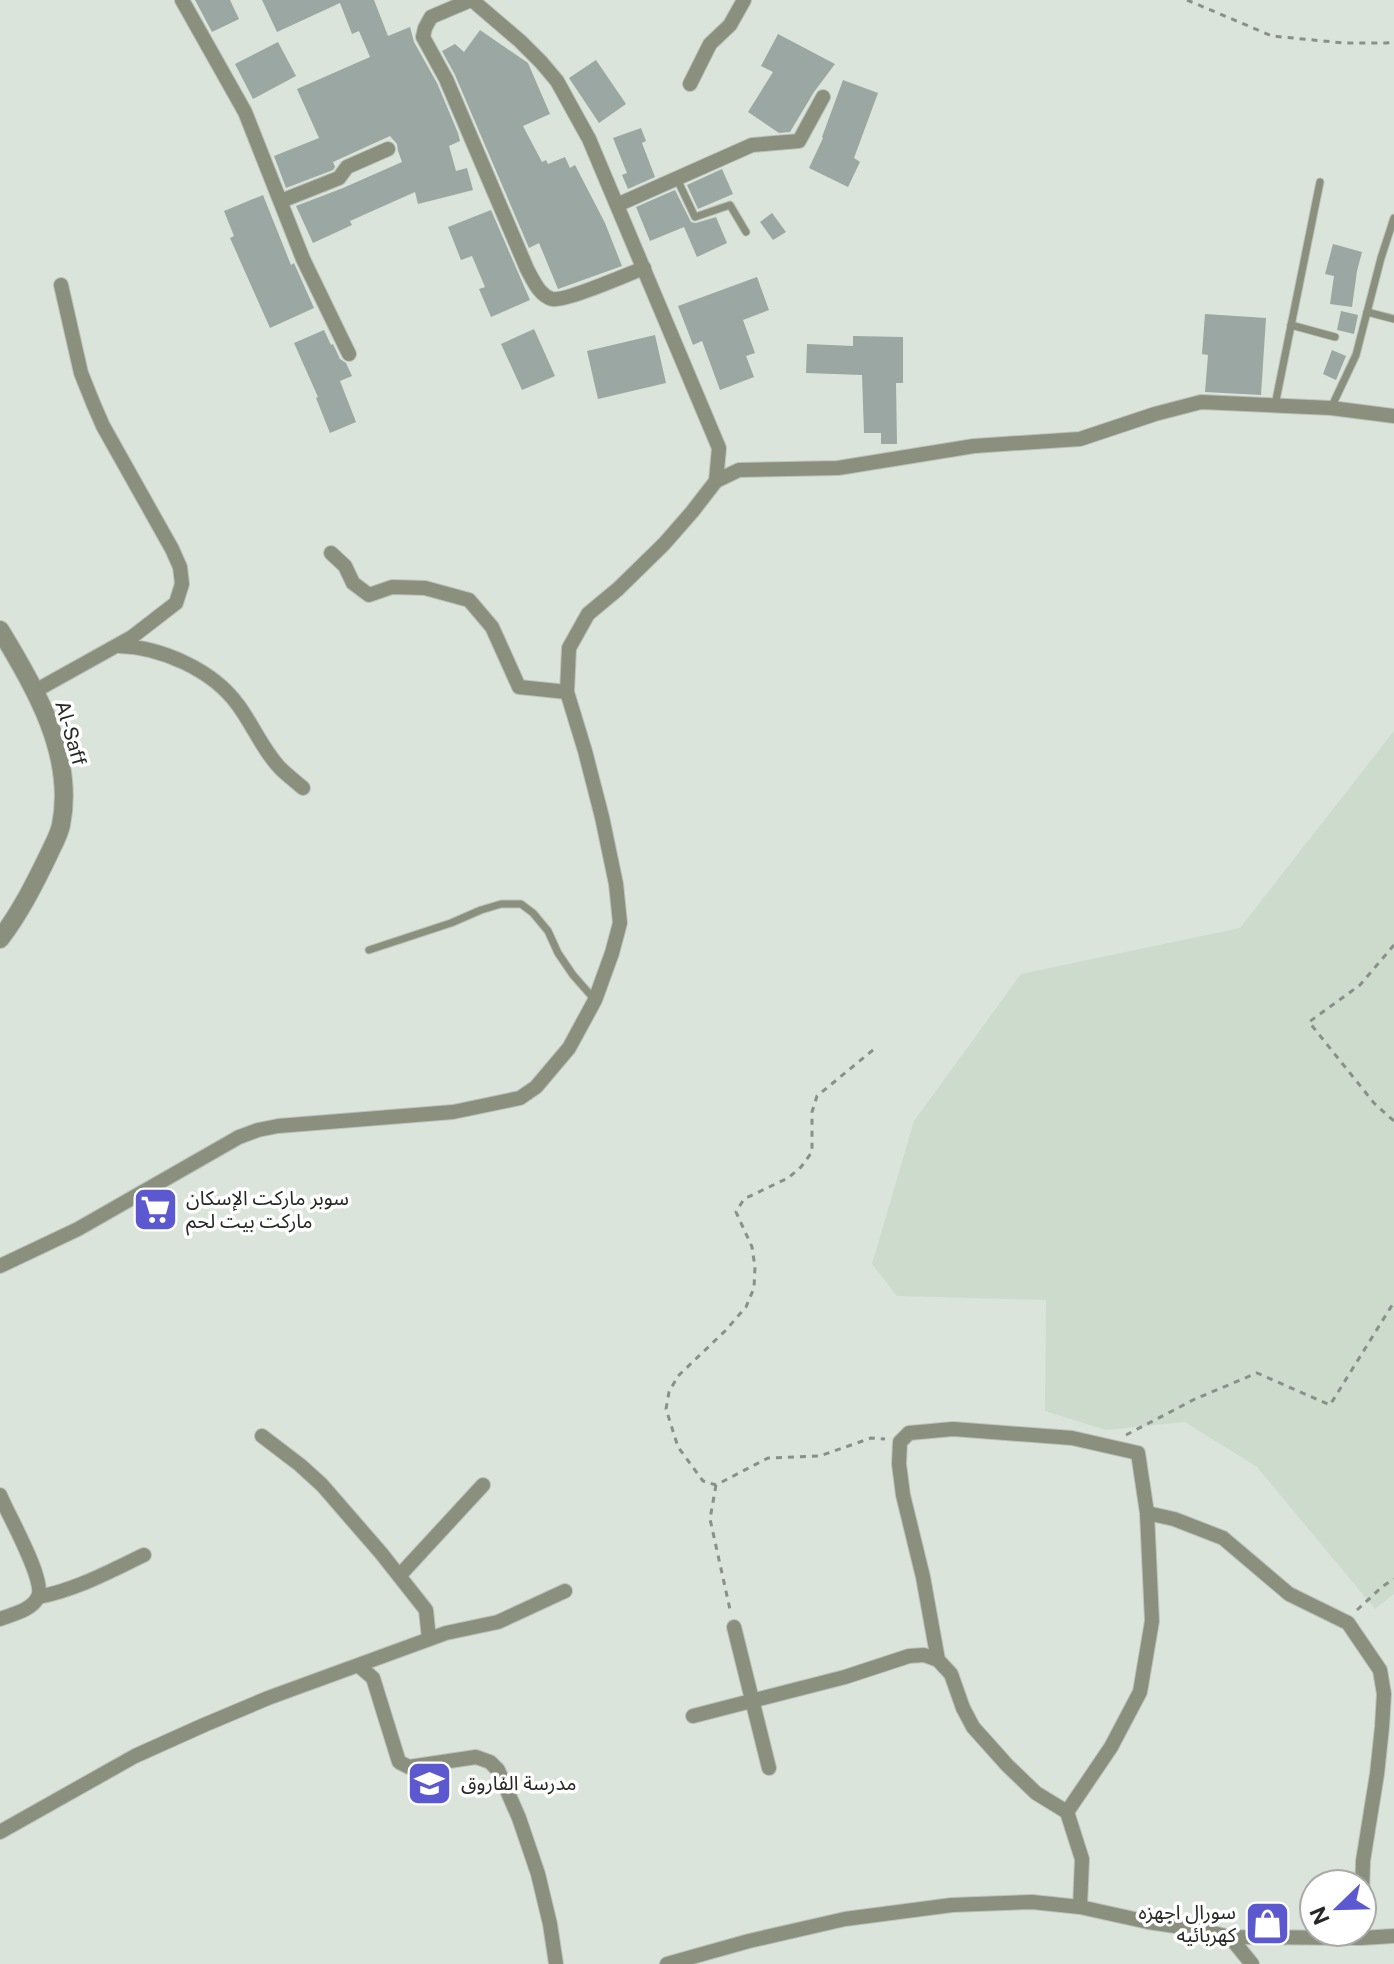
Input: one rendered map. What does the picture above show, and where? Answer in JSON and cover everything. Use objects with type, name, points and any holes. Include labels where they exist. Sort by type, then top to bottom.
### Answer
[{"type":"street","points":[[182,0],[245,112],[303,259],[349,354]]},
{"type":"street","points":[[644,268],[566,297],[552,299],[538,290],[446,79],[425,43],[425,28],[431,17],[472,0],[520,41],[557,81],[589,139],[644,268],[719,448],[739,470]]},
{"type":"street","points":[[690,84],[710,44],[730,25],[744,0]]},
{"type":"street","points":[[617,205],[752,145],[799,141],[823,97]]},
{"type":"street","points":[[281,201],[339,178],[347,167],[388,149]]},
{"type":"street","points":[[35,691],[132,637],[176,603],[182,584],[180,567],[172,549],[93,403],[81,373],[61,285]]},
{"type":"street","points":[[0,1266],[78,1229],[239,1137],[258,1130],[453,1112],[520,1098],[536,1087],[569,1048],[595,1000],[620,923],[616,884],[602,817],[567,692],[569,648],[588,614],[664,544],[716,481],[739,470],[838,468],[974,446],[1066,441],[1201,402],[1331,408],[1394,416]]},
{"type":"street","points":[[716,481],[719,448]]},
{"type":"street","points":[[331,553],[345,566],[353,583],[369,595],[392,587],[425,588],[469,600],[492,627],[519,687],[567,692]]},
{"type":"street","name":"Al-Saff","points":[[0,630],[35,691],[49,726],[60,763],[64,798],[61,829],[38,878],[0,939]]},
{"type":"street","points":[[117,646],[134,646],[166,654],[220,687],[237,703],[279,767],[303,788]]},
{"type":"street","points":[[938,1660],[923,1577],[903,1495],[900,1442],[909,1433],[953,1429],[1072,1438],[1138,1453],[1147,1513],[1152,1621],[1140,1692],[1111,1747],[1067,1812]]},
{"type":"street","points":[[262,1436],[322,1485],[426,1610],[456,1631]]},
{"type":"street","points":[[400,1575],[483,1485]]},
{"type":"street","points":[[0,1495],[41,1586],[38,1597],[30,1607],[0,1619]]},
{"type":"street","points":[[1147,1513],[1174,1519],[1223,1538],[1289,1594],[1348,1623],[1369,1651],[1380,1670],[1384,1694],[1377,1774],[1363,1868]]},
{"type":"street","points":[[38,1597],[82,1584],[144,1555]]},
{"type":"street","points":[[0,1832],[135,1756],[268,1698],[429,1639],[498,1622],[565,1591]]},
{"type":"street","points":[[426,1610],[429,1639]]},
{"type":"street","points":[[734,1627],[769,1768]]},
{"type":"street","points":[[693,1716],[845,1677],[909,1656],[924,1655],[938,1660],[951,1674],[973,1727],[1026,1784],[1067,1812],[1082,1859],[1080,1907]]},
{"type":"street","points":[[359,1666],[373,1678],[399,1762],[409,1767],[476,1757],[490,1762],[498,1770],[538,1874],[556,1964]]},
{"type":"street","points":[[667,1964],[845,1919],[952,1905],[1032,1902],[1080,1907],[1230,1937],[1298,1936]]},
{"type":"street","points":[[1230,1937],[1252,1964]]},
{"type":"lane","points":[[677,179],[695,217],[730,205],[746,232]]},
{"type":"lane","points":[[1275,405],[1320,182]]},
{"type":"lane","points":[[1331,408],[1356,355],[1394,218]]},
{"type":"lane","points":[[1367,312],[1394,319]]},
{"type":"lane","points":[[1291,325],[1335,337]]},
{"type":"lane","points":[[369,950],[491,907],[521,904],[548,931],[558,953],[595,1000]]},
{"type":"path","points":[[1187,0],[1272,36],[1344,43],[1394,41]]},
{"type":"path","points":[[1394,945],[1360,985],[1309,1022],[1374,1103],[1394,1121]]},
{"type":"path","points":[[873,1050],[817,1096],[812,1112],[812,1152],[801,1167],[788,1178],[744,1199],[736,1212],[752,1247],[754,1288],[746,1307],[678,1376],[669,1392],[666,1409],[678,1447],[703,1481],[716,1485],[768,1458],[820,1456],[871,1438],[900,1442]]},
{"type":"path","points":[[1105,1445],[1195,1399],[1257,1373],[1330,1405],[1394,1302]]},
{"type":"path","points":[[716,1485],[710,1519],[734,1627]]},
{"type":"path","points":[[1348,1623],[1361,1605],[1394,1579]]},
{"type":"shaded area","points":[[1394,731],[1394,1594],[1375,1609],[1257,1467],[1185,1422],[1106,1430],[1045,1411],[1046,1300],[897,1296],[872,1264],[914,1121],[1021,974],[1240,928]]},
{"type":"building","points":[[195,0],[230,0],[239,19],[212,32]]},
{"type":"building","points":[[262,0],[374,0],[388,36],[410,27],[414,42],[437,83],[458,133],[460,141],[449,146],[456,171],[467,168],[473,190],[418,204],[415,192],[350,221],[352,225],[313,243],[296,206],[402,162],[397,144],[390,136],[333,162],[333,170],[286,188],[274,156],[319,138],[297,89],[370,57],[359,31],[352,34],[340,3],[277,32]]},
{"type":"building","points":[[480,30],[528,63],[550,114],[523,126],[542,162],[546,160],[548,164],[565,157],[570,168],[575,165],[605,223],[622,266],[558,289],[539,243],[529,248],[442,51],[455,44],[464,52]]},
{"type":"building","points":[[778,34],[835,64],[790,132],[779,133],[748,112],[773,72],[761,66]]},
{"type":"building","points":[[278,42],[296,76],[253,99],[235,64]]},
{"type":"building","points":[[596,60],[626,104],[599,123],[569,78]]},
{"type":"building","points":[[843,80],[878,93],[854,158],[860,162],[848,187],[809,168]]},
{"type":"building","points":[[641,128],[646,141],[642,143],[655,177],[628,189],[622,175],[627,173],[613,138]]},
{"type":"building","points":[[722,169],[733,194],[698,209],[687,185]]},
{"type":"building","points":[[675,190],[691,222],[716,217],[727,243],[697,257],[684,227],[650,241],[636,207]]},
{"type":"building","points":[[263,195],[291,265],[294,263],[314,308],[270,328],[230,238],[234,236],[224,211]]},
{"type":"building","points":[[491,210],[530,300],[491,317],[479,289],[485,287],[472,256],[461,260],[448,227]]},
{"type":"building","points":[[772,213],[786,232],[773,240],[760,222]]},
{"type":"building","points":[[1333,244],[1362,252],[1352,307],[1330,304],[1334,276],[1325,274]]},
{"type":"building","points":[[757,277],[769,310],[743,320],[755,353],[746,356],[754,377],[720,390],[702,341],[693,345],[678,306]]},
{"type":"building","points":[[1341,311],[1358,315],[1354,334],[1337,330]]},
{"type":"building","points":[[1205,314],[1266,318],[1261,395],[1205,392],[1208,355],[1202,354]]},
{"type":"building","points":[[534,329],[555,376],[522,390],[501,344]]},
{"type":"building","points":[[324,330],[352,376],[340,381],[356,422],[330,433],[294,343]]},
{"type":"building","points":[[655,335],[666,383],[598,399],[587,351]]},
{"type":"building","points":[[853,336],[903,337],[903,383],[896,383],[897,444],[881,444],[881,433],[864,433],[862,375],[806,373],[807,344],[853,346]]},
{"type":"building","points":[[1332,350],[1346,356],[1336,380],[1323,374]]},
{"type":"place","name":"سوبر ماركت الإسكان ماركت بيت لحم","points":[[155,1210]]},
{"type":"place","name":"مدرسة الفاروق","points":[[430,1783]]},
{"type":"place","name":"سورال اجهزه كهربائيه","points":[[1267,1923]]}]
